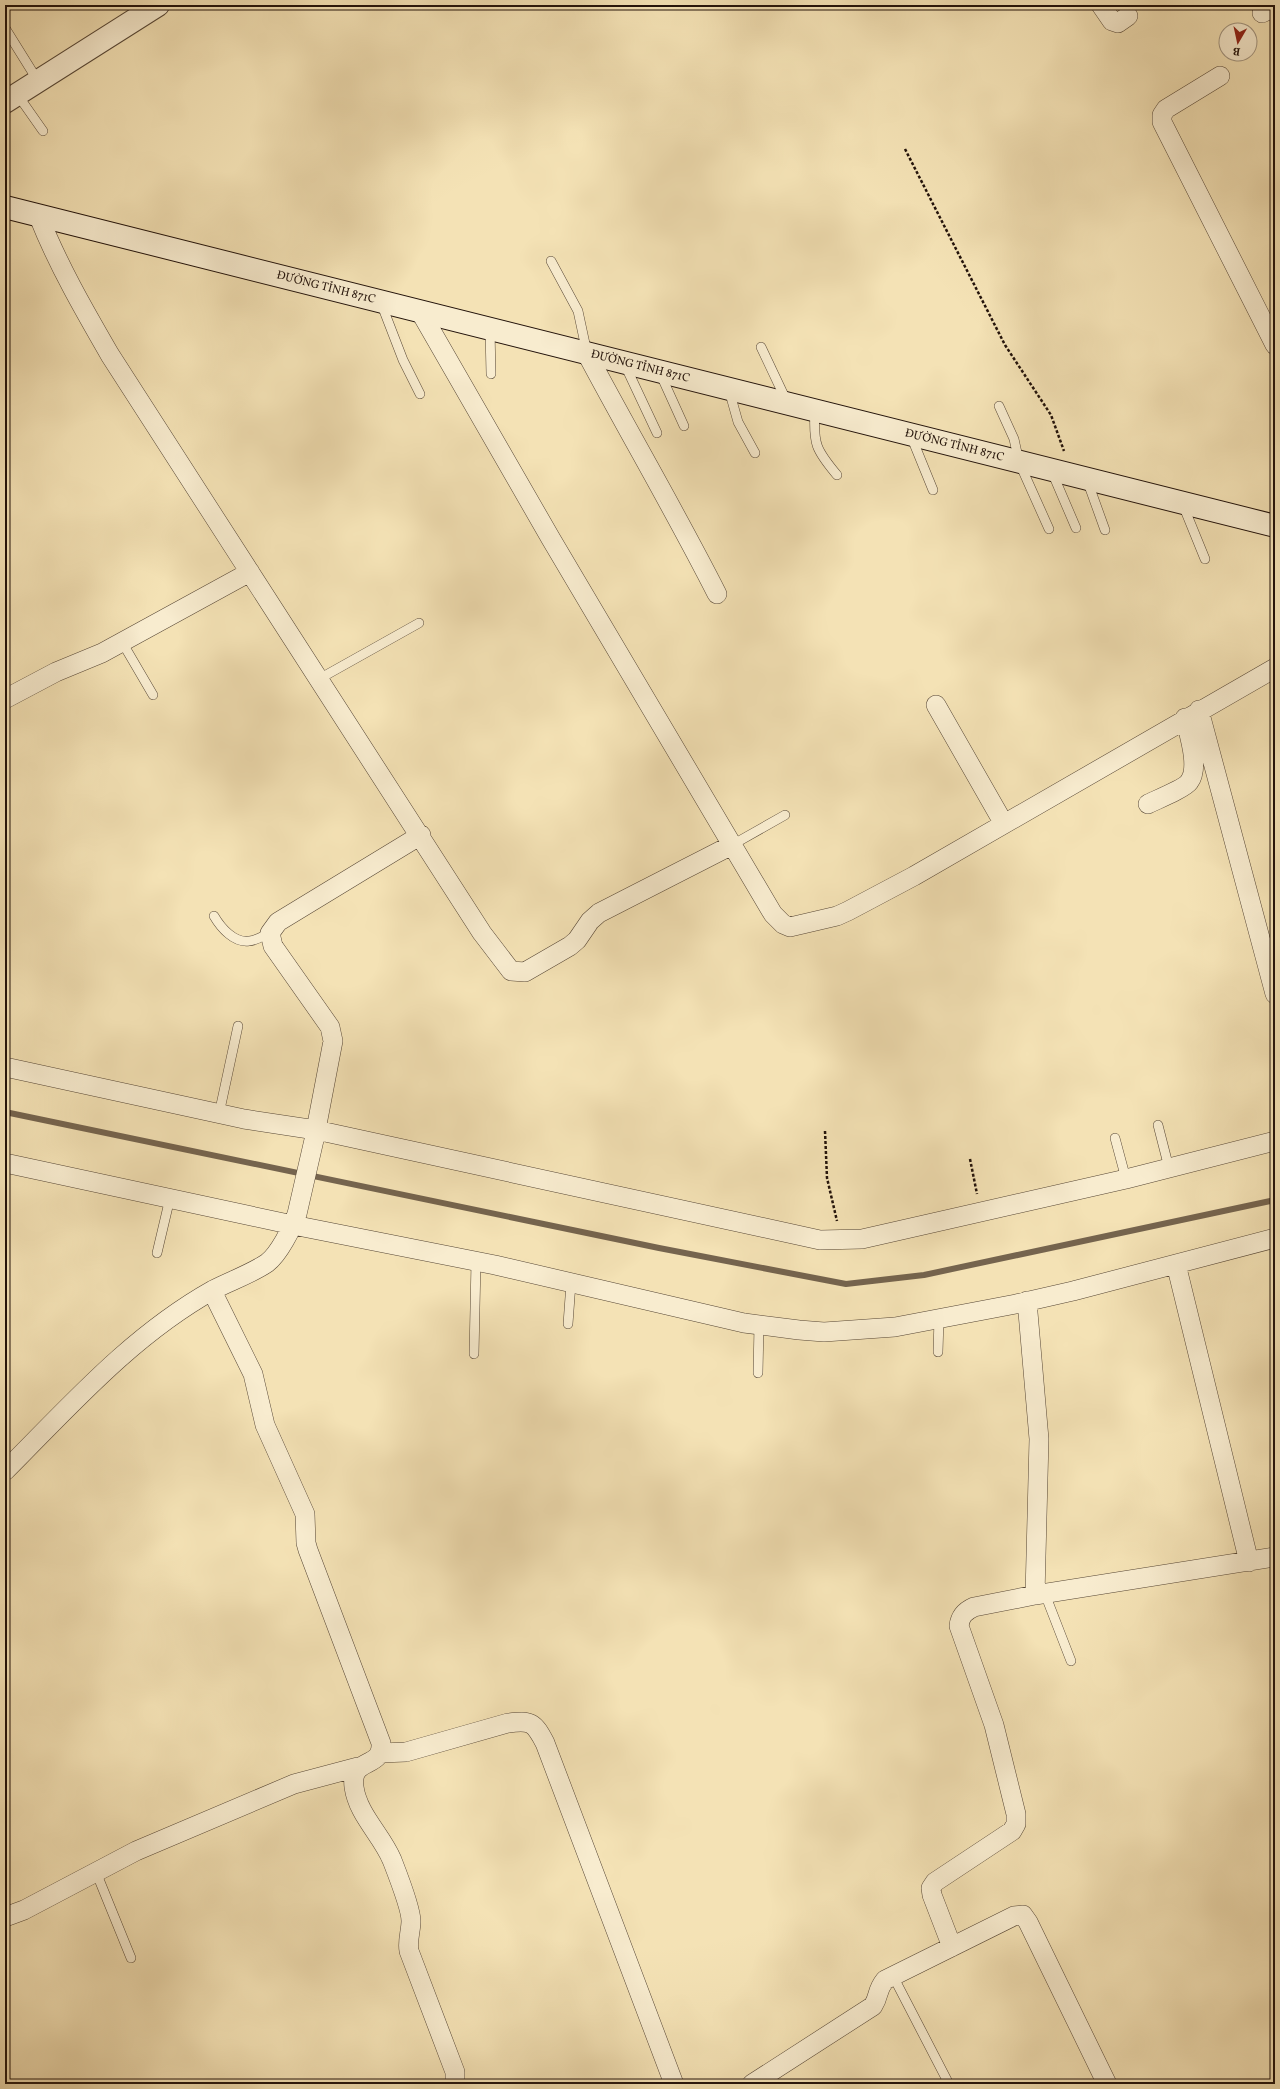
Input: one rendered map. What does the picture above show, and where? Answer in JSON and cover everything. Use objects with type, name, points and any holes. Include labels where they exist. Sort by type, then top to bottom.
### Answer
[{"type":"main road","points":[[11,98],[158,5]]},
{"type":"main road","name":"ĐƯỜNG TỈNH 871C","points":[[5,207],[39,217],[380,303],[1275,526]]},
{"type":"street","points":[[1101,5],[1112,21],[1118,23],[1128,16]]},
{"type":"street","points":[[1220,76],[1166,109],[1162,115],[1162,122],[1275,345]]},
{"type":"street","points":[[39,217],[50,246],[73,291],[110,355],[421,835],[482,933],[511,971],[518,973],[525,972],[570,946],[590,921],[599,913],[732,845]]},
{"type":"street","points":[[421,313],[551,540],[732,845],[778,920],[790,927],[837,916],[848,911],[1004,824],[1192,714],[1275,668]]},
{"type":"street","points":[[587,354],[637,448],[676,513],[717,594]]},
{"type":"street","points":[[5,699],[56,672],[102,653],[250,572]]},
{"type":"street","points":[[936,705],[1004,824]]},
{"type":"street","points":[[1148,804],[1189,784],[1194,774],[1192,714]]},
{"type":"street","points":[[1192,714],[1275,994]]},
{"type":"street","points":[[5,1471],[92,1382],[134,1344],[170,1317],[212,1290],[268,1262],[295,1220],[315,1135],[332,1051],[332,1033],[272,946],[270,932],[278,922],[421,835]]},
{"type":"street","points":[[5,1067],[315,1135],[820,1240],[841,1241],[862,1239],[1126,1179],[1275,1141]]},
{"type":"street","points":[[5,1162],[170,1198],[295,1220],[759,1326],[824,1332],[895,1327],[1027,1301],[1275,1238]]},
{"type":"street","points":[[1176,1264],[1249,1562]]},
{"type":"street","points":[[5,1917],[136,1851],[294,1784],[358,1768],[376,1759],[381,1753],[380,1743],[308,1550],[306,1543],[305,1514],[265,1424],[253,1374],[212,1290]]},
{"type":"street","points":[[1027,1301],[1039,1439],[1040,1594]]},
{"type":"street","points":[[952,1947],[932,1895],[931,1888],[935,1882],[1012,1831],[1016,1824],[1016,1814],[994,1725],[959,1626],[960,1619],[966,1610],[974,1607],[1040,1594],[1275,1557]]},
{"type":"street","points":[[381,1753],[406,1752],[508,1724],[525,1721],[536,1727],[545,1743],[674,2084]]},
{"type":"street","points":[[358,1768],[354,1776],[355,1793],[366,1818],[391,1859],[410,1916],[409,1951],[455,2072],[454,2084]]},
{"type":"street","points":[[752,2084],[873,2006],[878,1999],[879,1988],[885,1980],[1014,1916],[1023,1915],[1028,1922],[1107,2084]]},
{"type":"lane","points":[[5,28],[38,81]]},
{"type":"lane","points":[[11,98],[43,131]]},
{"type":"lane","points":[[551,261],[578,311],[587,354]]},
{"type":"lane","points":[[380,303],[403,360],[420,394]]},
{"type":"lane","points":[[490,330],[491,374]]},
{"type":"lane","points":[[761,347],[788,405]]},
{"type":"lane","points":[[625,364],[657,432]]},
{"type":"lane","points":[[659,373],[684,426]]},
{"type":"lane","points":[[729,390],[738,422],[755,453]]},
{"type":"lane","points":[[999,406],[1014,439],[1019,462],[1049,529]]},
{"type":"lane","points":[[815,412],[814,432],[816,446],[822,458],[837,475]]},
{"type":"lane","points":[[911,436],[933,490]]},
{"type":"lane","points":[[1051,470],[1076,528]]},
{"type":"lane","points":[[1080,478],[1105,530]]},
{"type":"lane","points":[[1182,503],[1205,559]]},
{"type":"lane","points":[[319,678],[419,623]]},
{"type":"lane","points":[[122,642],[153,695]]},
{"type":"lane","points":[[732,845],[785,815]]},
{"type":"lane","points":[[214,916],[222,929],[240,941],[250,942],[270,932]]},
{"type":"lane","points":[[219,1114],[238,1026]]},
{"type":"lane","points":[[1158,1125],[1169,1168]]},
{"type":"lane","points":[[1115,1138],[1126,1179]]},
{"type":"lane","points":[[158,1253],[170,1198]]},
{"type":"lane","points":[[474,1354],[476,1262]]},
{"type":"lane","points":[[568,1324],[571,1283]]},
{"type":"lane","points":[[938,1352],[939,1318]]},
{"type":"lane","points":[[758,1373],[759,1326]]},
{"type":"lane","points":[[1040,1594],[1071,1661]]},
{"type":"lane","points":[[96,1872],[131,1958]]},
{"type":"lane","points":[[893,1976],[948,2084]]},
{"type":"path","points":[[905,149],[1005,345],[1051,415],[1080,478]]},
{"type":"path","points":[[825,1131],[827,1178],[841,1241]]},
{"type":"path","points":[[970,1160],[980,1212]]},
{"type":"waterway","points":[[5,1112],[659,1248],[846,1284],[924,1275],[1275,1200]]}]
